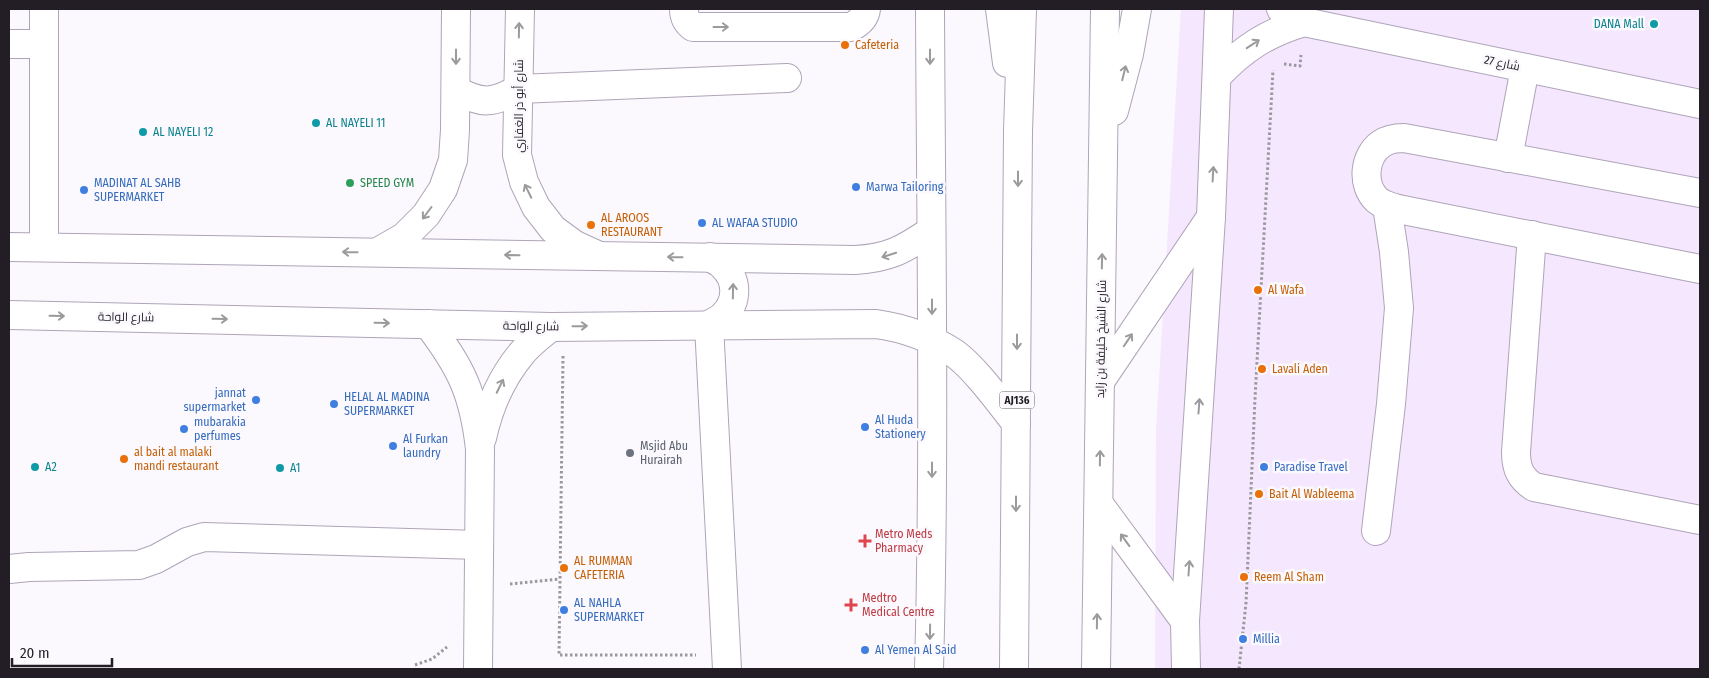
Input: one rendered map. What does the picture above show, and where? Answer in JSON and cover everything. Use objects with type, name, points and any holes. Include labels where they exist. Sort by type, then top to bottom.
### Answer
[{"type":"street","points":[[44,9],[44,247]]},
{"type":"street","points":[[378,252],[404,237],[426,216],[443,189],[453,160],[456,90],[456,9]]},
{"type":"street","name":"شارع أبو ذر الغفاري","points":[[520,9],[517,155],[524,182],[536,207],[553,229],[575,245],[601,256]]},
{"type":"street","points":[[684,9],[685,18],[693,26],[846,27],[851,27],[860,22],[866,14],[866,9]]},
{"type":"street","points":[[929,669],[932,566],[930,9]]},
{"type":"street","points":[[1000,9],[1018,131]]},
{"type":"street","name":"AJ136","points":[[1014,669],[1018,131],[1022,9]]},
{"type":"street","name":"شارع الشيخ خليفة بن زايد","points":[[1096,669],[1105,9]]},
{"type":"street","points":[[1103,154],[1129,54],[1137,9]]},
{"type":"street","points":[[1186,669],[1185,622],[1211,217],[1219,9]]},
{"type":"street","name":"شارع 27","points":[[1281,9],[1304,22],[1700,104]]},
{"type":"street","name":"شارع 27","points":[[1217,76],[1237,57],[1265,37],[1284,28],[1304,22]]},
{"type":"street","points":[[9,44],[44,44]]},
{"type":"street","points":[[1508,158],[1525,68]]},
{"type":"street","points":[[456,90],[470,98],[487,101],[504,98],[518,89],[787,78]]},
{"type":"street","points":[[1700,193],[1404,138],[1392,139],[1381,144],[1372,153],[1367,164],[1366,177],[1370,189],[1377,199],[1386,206],[1700,269]]},
{"type":"street","points":[[1376,531],[1391,404],[1399,308],[1394,252],[1386,206]]},
{"type":"street","points":[[1101,380],[1211,217]]},
{"type":"street","points":[[9,247],[855,260],[874,259],[893,254],[910,246],[931,231]]},
{"type":"street","points":[[1532,235],[1516,452],[1516,463],[1519,472],[1525,481],[1534,486],[1700,520]]},
{"type":"street","points":[[710,258],[722,264],[732,276],[735,290],[731,305],[722,317],[709,325],[728,669]]},
{"type":"street","name":"شارع الواحة","points":[[9,315],[551,326],[876,324],[895,326],[932,340],[956,354],[1016,423]]},
{"type":"street","points":[[428,324],[459,368],[470,394],[477,421],[480,449],[478,669]]},
{"type":"street","points":[[480,449],[487,414],[502,381],[523,352],[551,326]]},
{"type":"street","points":[[1099,504],[1185,622]]},
{"type":"street","points":[[9,569],[139,565],[156,559],[187,542],[204,537],[479,546]]},
{"type":"path","points":[[1282,64],[1300,66],[1304,22]]},
{"type":"path","points":[[1239,669],[1246,603],[1255,398],[1274,62]]},
{"type":"path","points":[[563,356],[558,655],[696,656],[697,647]]},
{"type":"shaded area","points":[[1181,9],[1700,9],[1700,669],[1155,669],[1156,430]]},
{"type":"place","name":"DANA Mall","points":[[1654,24]]},
{"type":"place","name":"Cafeteria","points":[[845,45]]},
{"type":"place","name":"AL NAYELI 11","points":[[316,123]]},
{"type":"place","name":"AL NAYELI 12","points":[[143,132]]},
{"type":"place","name":"SPEED GYM","points":[[350,183]]},
{"type":"place","name":"Marwa Tailoring","points":[[856,187]]},
{"type":"place","name":"MADINAT AL SAHB SUPERMARKET","points":[[84,190]]},
{"type":"place","name":"AL WAFAA STUDIO","points":[[702,223]]},
{"type":"place","name":"AL AROOS RESTAURANT","points":[[591,225]]},
{"type":"place","name":"Al Wafa","points":[[1258,290]]},
{"type":"place","name":"Lavali Aden","points":[[1262,369]]},
{"type":"place","name":"jannat supermarket","points":[[256,400]]},
{"type":"place","name":"HELAL AL MADINA SUPERMARKET","points":[[334,404]]},
{"type":"place","name":"Al Huda Stationery","points":[[865,427]]},
{"type":"place","name":"mubarakia perfumes","points":[[184,429]]},
{"type":"place","name":"Al Furkan laundry","points":[[393,446]]},
{"type":"place","name":"Msjid Abu Hurairah","points":[[630,453]]},
{"type":"place","name":"al bait al malaki mandi restaurant","points":[[124,459]]},
{"type":"place","name":"A2","points":[[35,467]]},
{"type":"place","name":"Paradise Travel","points":[[1264,467]]},
{"type":"place","name":"A1","points":[[280,468]]},
{"type":"place","name":"Bait Al Wableema","points":[[1259,494]]},
{"type":"place","name":"Metro Meds Pharmacy","points":[[865,541]]},
{"type":"place","name":"AL RUMMAN CAFETERIA","points":[[564,568]]},
{"type":"place","name":"Reem Al Sham","points":[[1244,577]]},
{"type":"place","name":"Medtro Medical Centre","points":[[851,605]]},
{"type":"place","name":"AL NAHLA SUPERMARKET","points":[[564,610]]},
{"type":"place","name":"Millia","points":[[1243,639]]},
{"type":"place","name":"Al Yemen Al Said","points":[[865,650]]}]
